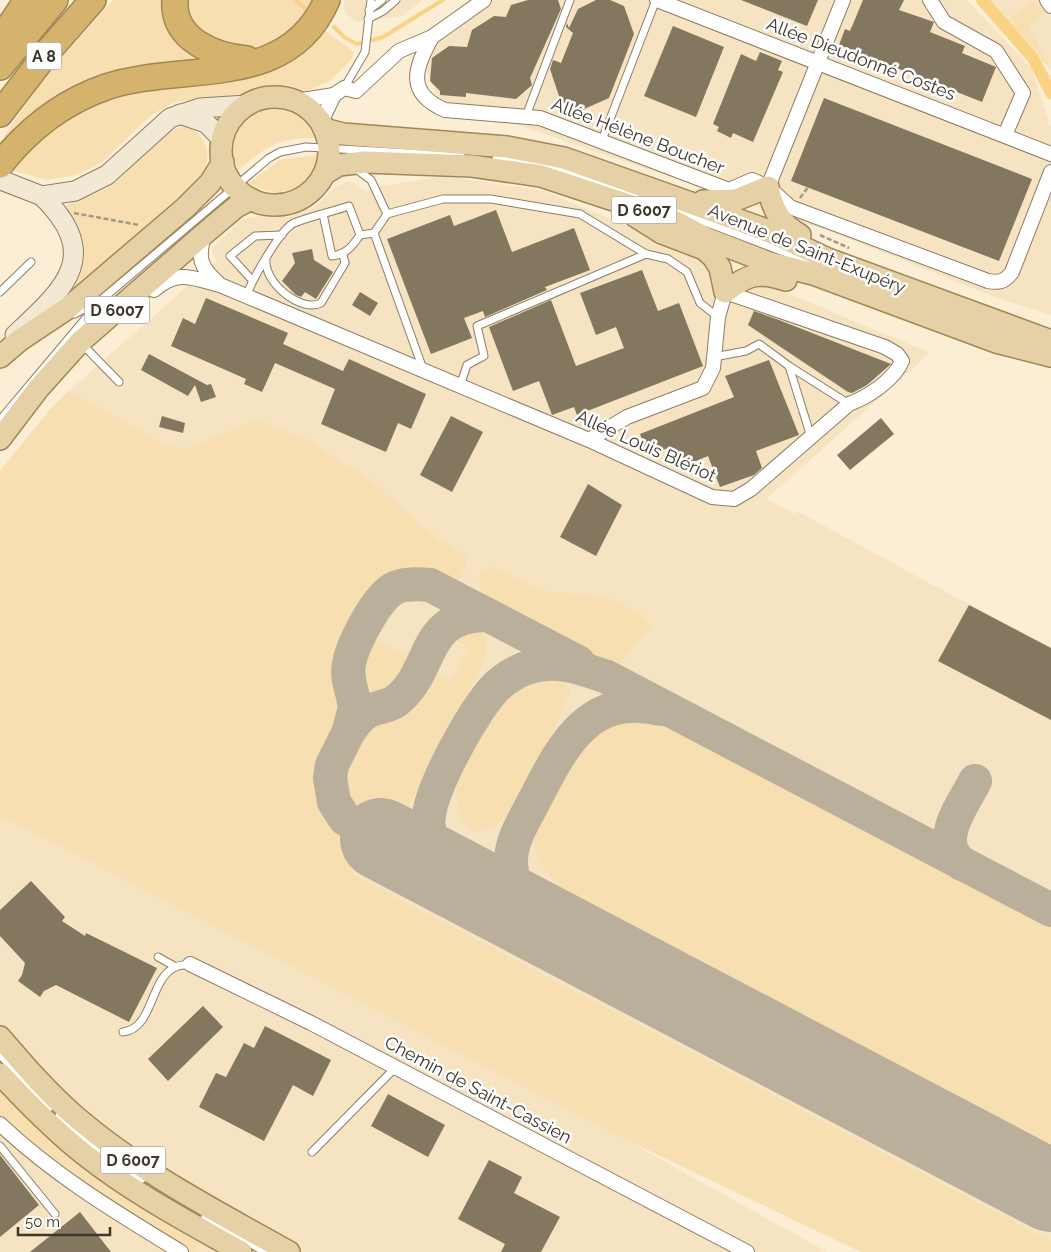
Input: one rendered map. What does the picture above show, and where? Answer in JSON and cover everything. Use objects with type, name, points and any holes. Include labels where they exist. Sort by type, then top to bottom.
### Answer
[{"type":"highway","points":[[0,40],[27,0]]},
{"type":"highway","name":"A 8","points":[[0,67],[55,0]]},
{"type":"highway","name":"A 8","points":[[0,114],[50,49],[93,0]]},
{"type":"highway","points":[[174,0],[179,22],[187,34],[198,44],[226,57],[264,60]]},
{"type":"highway","points":[[0,172],[26,136],[45,118],[69,103],[107,87],[151,78],[228,69],[279,55],[301,39],[313,27],[327,0]]},
{"type":"main road","points":[[280,97],[296,101],[310,110],[325,133],[326,181],[294,201],[281,204],[265,204],[246,199],[223,162],[222,139],[230,120],[247,105],[263,98],[280,97]]},
{"type":"main road","points":[[42,196],[67,193],[91,185],[126,159],[160,125],[180,114],[200,108],[247,105]]},
{"type":"main road","points":[[180,114],[206,123],[222,139]]},
{"type":"main road","name":"Avenue de Saint-Exupéry","points":[[325,133],[528,149],[564,158],[668,204],[764,228],[828,259],[884,291],[996,342],[1051,356]]},
{"type":"main road","name":"D 6007","points":[[0,357],[20,340],[74,304],[185,208],[210,183],[223,162]]},
{"type":"main road","name":"Avenue de Saint-Exupéry","points":[[326,181],[356,163],[472,166],[519,171],[564,182],[668,218],[708,239],[761,259],[813,274],[850,288],[884,291],[1051,341]]},
{"type":"main road","points":[[0,172],[42,196],[64,221],[74,249],[73,263],[69,276],[61,290],[0,350]]},
{"type":"main road","points":[[668,204],[726,202],[746,198],[768,187],[776,214],[785,225],[812,240],[845,254],[884,291]]},
{"type":"main road","points":[[610,198],[662,232],[704,249],[713,257],[720,268],[725,292],[745,278],[761,274],[833,294],[884,291]]},
{"type":"main road","name":"D 6007","points":[[0,439],[38,389],[88,336],[246,199]]},
{"type":"main road","name":"D 6007","points":[[0,1037],[43,1086],[75,1116],[110,1144],[160,1178],[289,1252]]},
{"type":"main road","name":"D 6007","points":[[0,1074],[42,1118],[86,1156],[140,1193],[241,1252]]},
{"type":"street","name":"Allée Hélène Boucher","points":[[339,92],[356,91],[388,59],[399,51],[432,37],[484,0]]},
{"type":"street","name":"Allée Dieudonné Costes","points":[[657,0],[1051,154]]},
{"type":"street","points":[[843,0],[820,63],[768,187],[790,207],[998,283],[1008,278],[1012,272],[1051,172]]},
{"type":"street","points":[[930,0],[944,22],[996,51],[1023,93],[1005,135]]},
{"type":"street","points":[[1048,0],[1051,6]]},
{"type":"street","name":"Allée Hélène Boucher","points":[[432,37],[419,60],[417,81],[423,94],[432,105],[445,110],[540,118],[602,140],[729,190],[752,180],[768,187]]},
{"type":"street","points":[[296,101],[339,92]]},
{"type":"street","points":[[325,133],[339,92]]},
{"type":"street","points":[[204,234],[200,254],[201,264],[220,285]]},
{"type":"street","name":"Allée Louis Blériot","points":[[88,336],[168,279],[186,276],[220,285],[424,373],[589,440],[712,497],[734,499],[750,489],[849,404],[862,399],[899,368],[902,361],[897,354],[885,347],[725,292]]},
{"type":"street","points":[[589,440],[627,417],[702,388],[713,368],[718,317],[725,292]]},
{"type":"street","name":"Chemin de Saint-Cassien","points":[[190,964],[311,1023],[747,1252]]},
{"type":"street","points":[[0,1124],[31,1153],[82,1191],[181,1252]]},
{"type":"lane","points":[[339,92],[365,52],[368,19],[366,0]]},
{"type":"lane","points":[[368,10],[371,0]]},
{"type":"lane","points":[[368,10],[382,0]]},
{"type":"lane","points":[[368,19],[383,12],[396,0]]},
{"type":"lane","points":[[526,116],[570,0]]},
{"type":"lane","points":[[602,140],[657,0]]},
{"type":"lane","points":[[0,367],[27,343],[101,300],[246,199],[255,168],[280,152],[306,147],[325,133],[401,151],[472,157]]},
{"type":"lane","points":[[387,214],[371,180],[356,163],[401,151]]},
{"type":"lane","points":[[490,158],[539,165],[668,204],[820,266]]},
{"type":"lane","points":[[323,214],[332,256],[343,254],[360,235],[374,233],[387,214],[443,199],[491,199],[580,214],[646,254],[668,259],[687,272],[700,303],[718,317]]},
{"type":"lane","points":[[246,296],[259,267],[266,260],[282,235],[294,223],[349,206],[360,235]]},
{"type":"lane","points":[[374,233],[424,373]]},
{"type":"lane","points":[[252,280],[230,256],[255,236],[282,235]]},
{"type":"lane","points":[[786,253],[840,278],[850,288]]},
{"type":"lane","points":[[266,260],[265,270],[270,279],[294,300],[301,304],[315,306],[321,303],[345,263],[343,254]]},
{"type":"lane","points":[[460,386],[467,365],[484,356],[477,326],[646,254]]},
{"type":"lane","points":[[0,292],[31,262]]},
{"type":"lane","points":[[0,420],[101,300]]},
{"type":"lane","points":[[926,304],[1051,348]]},
{"type":"lane","points":[[88,336],[97,359],[119,382]]},
{"type":"lane","points":[[714,357],[746,351],[759,344],[789,366],[849,404]]},
{"type":"lane","points":[[789,366],[811,437]]},
{"type":"lane","points":[[158,957],[176,967]]},
{"type":"lane","points":[[123,1032],[130,1031],[139,1025],[166,974],[176,967],[190,964]]},
{"type":"lane","points":[[0,1055],[68,1124],[102,1152],[148,1182]]},
{"type":"lane","points":[[312,1152],[395,1068]]},
{"type":"lane","points":[[0,1146],[54,1214]]},
{"type":"lane","points":[[196,1212],[265,1252]]},
{"type":"path","points":[[246,199],[290,213],[309,204],[326,181]]},
{"type":"path","points":[[68,216],[75,212],[142,225]]},
{"type":"shaded area","points":[[113,0],[167,0],[212,62],[128,74],[0,154],[0,142],[37,89],[62,57]]},
{"type":"shaded area","points":[[184,0],[312,0],[289,32],[279,40],[256,50],[243,51],[224,48],[193,27]]},
{"type":"shaded area","points":[[344,0],[423,0],[402,16],[357,22],[345,13]]},
{"type":"shaded area","points":[[474,0],[967,0],[1032,69],[1051,128],[1051,315],[1000,299],[832,232],[438,98],[424,65],[445,22]]},
{"type":"shaded area","points":[[987,0],[1051,0],[1051,71],[1037,52]]},
{"type":"shaded area","points":[[1033,0],[1044,12],[1029,28],[1048,66],[1042,61],[1038,52],[1008,21]]},
{"type":"shaded area","points":[[323,29],[354,52],[351,60],[330,81],[307,91],[289,85],[265,86],[243,94],[175,102],[150,116],[101,163],[77,175],[47,180],[7,169],[54,121],[111,92],[269,70],[301,53]]},
{"type":"shaded area","points":[[282,108],[304,119],[317,138],[283,141],[266,149],[239,170],[234,157],[233,146],[235,135],[240,125],[258,112]]},
{"type":"shaded area","points":[[184,126],[190,127],[196,132],[202,139],[207,152],[206,164],[200,177],[190,189],[145,228],[149,233],[72,294],[70,288],[78,237],[76,226],[65,207],[107,188],[117,181],[163,137],[173,130]]},
{"type":"shaded area","points":[[317,155],[308,177],[292,189],[272,192],[249,183],[280,160]]},
{"type":"shaded area","points":[[443,176],[544,191],[930,353],[766,499],[795,514],[797,511],[1051,647],[1051,1252],[861,1252],[624,1139],[827,1252],[0,1252],[0,471],[48,412],[69,391],[217,260],[212,253],[212,249],[241,220],[260,216],[290,217],[314,208],[333,189],[346,182],[355,183],[366,192],[382,186]]},
{"type":"shaded area","points":[[69,391],[168,446],[188,448],[256,420],[310,441],[370,480],[436,538],[466,556],[467,567],[456,581],[421,569],[391,572],[369,591],[345,631],[331,675],[340,700],[337,718],[313,780],[319,813],[356,846],[351,874],[1051,1241],[1051,1252],[861,1252],[613,1133],[0,815],[0,471],[48,412]]},
{"type":"shaded area","points":[[494,567],[542,591],[608,597],[644,617],[651,627],[616,667],[484,598],[479,583],[481,570]]},
{"type":"shaded area","points":[[475,628],[487,639],[484,662],[409,806],[394,799],[381,821],[353,805],[345,787],[346,767],[366,728],[391,718],[407,708],[419,695],[434,672],[452,680],[470,648],[454,639],[461,632]]},
{"type":"shaded area","points":[[375,640],[410,658],[398,678],[379,693],[366,689],[364,675],[366,658]]},
{"type":"shaded area","points":[[563,677],[570,692],[547,743],[525,785],[504,819],[491,829],[476,832],[461,820],[455,792],[476,741],[498,705],[523,683],[545,678]]},
{"type":"shaded area","points":[[634,720],[663,723],[1051,926],[1051,1144],[565,889],[550,875],[539,860],[535,847],[539,824],[552,793],[577,752],[589,739],[607,729]]},
{"type":"shaded area","points":[[0,1089],[67,1154],[201,1241],[195,1252],[191,1252],[148,1228],[72,1177],[0,1118]]},
{"type":"building","points":[[528,0],[558,0],[561,9],[530,78],[532,85],[516,99],[466,93],[466,97],[440,95],[440,91],[430,81],[432,58],[449,46],[467,47],[472,30],[494,16],[506,17],[511,5]]},
{"type":"building","points":[[596,0],[610,0],[624,6],[634,34],[609,98],[582,110],[561,102],[550,69],[553,60],[561,63],[573,33],[566,27],[567,23],[569,28],[578,9]]},
{"type":"building","points":[[741,0],[818,0],[807,26]]},
{"type":"building","points":[[863,0],[904,0],[899,10],[934,22],[930,32],[965,46],[962,53],[996,67],[982,102],[839,45],[845,29],[850,31]]},
{"type":"building","points":[[673,26],[724,47],[696,117],[644,96]]},
{"type":"building","points":[[760,52],[782,61],[778,70],[783,72],[753,142],[733,133],[731,138],[717,131],[719,127],[713,124],[741,54],[756,61]]},
{"type":"building","points":[[824,98],[1032,179],[999,261],[791,181]]},
{"type":"building","points":[[496,210],[512,252],[574,228],[590,270],[545,287],[547,290],[485,317],[483,311],[464,318],[472,338],[431,354],[387,239],[450,215],[454,226]]},
{"type":"building","points":[[312,249],[314,260],[333,272],[316,299],[305,292],[301,297],[296,295],[282,281],[295,263],[292,253]]},
{"type":"building","points":[[642,270],[658,311],[679,303],[703,366],[577,415],[574,407],[552,415],[539,381],[513,391],[489,327],[551,300],[576,366],[624,348],[616,327],[596,335],[580,293]]},
{"type":"building","points":[[360,292],[378,303],[370,316],[352,305]]},
{"type":"building","points":[[206,298],[288,333],[283,344],[343,371],[349,359],[426,394],[411,429],[398,423],[386,452],[321,424],[335,389],[275,363],[262,392],[244,384],[246,379],[171,346],[183,318],[195,324]]},
{"type":"building","points":[[754,311],[891,364],[867,385],[852,393],[848,392],[748,325]]},
{"type":"building","points":[[149,354],[207,385],[211,384],[216,397],[201,402],[195,385],[188,396],[141,370]]},
{"type":"building","points":[[769,360],[799,435],[756,451],[762,468],[754,475],[720,487],[708,456],[677,469],[668,448],[648,456],[640,434],[734,397],[725,376]]},
{"type":"building","points":[[162,416],[185,423],[183,433],[159,427]]},
{"type":"building","points":[[451,416],[483,432],[452,492],[420,475]]},
{"type":"building","points":[[881,418],[894,434],[850,470],[837,455]]},
{"type":"building","points":[[588,484],[622,505],[596,556],[560,537]]},
{"type":"building","points":[[969,605],[1051,648],[1051,720],[938,661]]},
{"type":"building","points":[[31,881],[65,917],[62,921],[85,936],[86,933],[157,968],[129,1022],[56,985],[44,991],[40,997],[18,981],[22,975],[25,963],[0,936],[0,910]]},
{"type":"building","points":[[203,1006],[223,1027],[168,1081],[148,1059]]},
{"type":"building","points":[[265,1026],[331,1060],[313,1096],[293,1085],[264,1141],[199,1107],[216,1073],[226,1077],[244,1043],[254,1048]]},
{"type":"building","points":[[388,1094],[445,1125],[428,1157],[371,1126]]},
{"type":"building","points":[[0,1155],[39,1205],[0,1237]]},
{"type":"building","points":[[489,1160],[522,1177],[514,1193],[560,1217],[541,1252],[501,1252],[505,1244],[458,1219]]},
{"type":"building","points":[[80,1212],[111,1252],[30,1252]]},
{"type":"waterway","points":[[296,0],[306,9]]},
{"type":"waterway","points":[[334,27],[344,37],[357,44],[383,37],[443,0]]},
{"type":"waterway","points":[[982,0],[1033,58],[1051,93]]},
{"type":"taxiway","points":[[485,615],[464,618],[449,625],[431,647],[408,689],[396,701],[364,714],[349,731],[354,713],[348,674],[351,656],[366,623],[379,602],[386,594],[401,586],[430,585],[578,662]]},
{"type":"taxiway","points":[[468,885],[441,859],[431,839],[429,816],[446,767],[467,728],[488,696],[497,686],[524,669],[543,664],[562,664],[607,677],[1051,910]]},
{"type":"taxiway","points":[[530,917],[513,878],[511,856],[518,832],[554,763],[580,729],[595,717],[614,708],[635,706],[661,709]]},
{"type":"taxiway","points":[[349,731],[332,765],[330,778],[334,802],[345,819],[381,839]]},
{"type":"taxiway","points":[[962,864],[954,855],[950,845],[950,834],[958,812],[975,781]]},
{"type":"runway","points":[[381,839],[1051,1191]]}]
